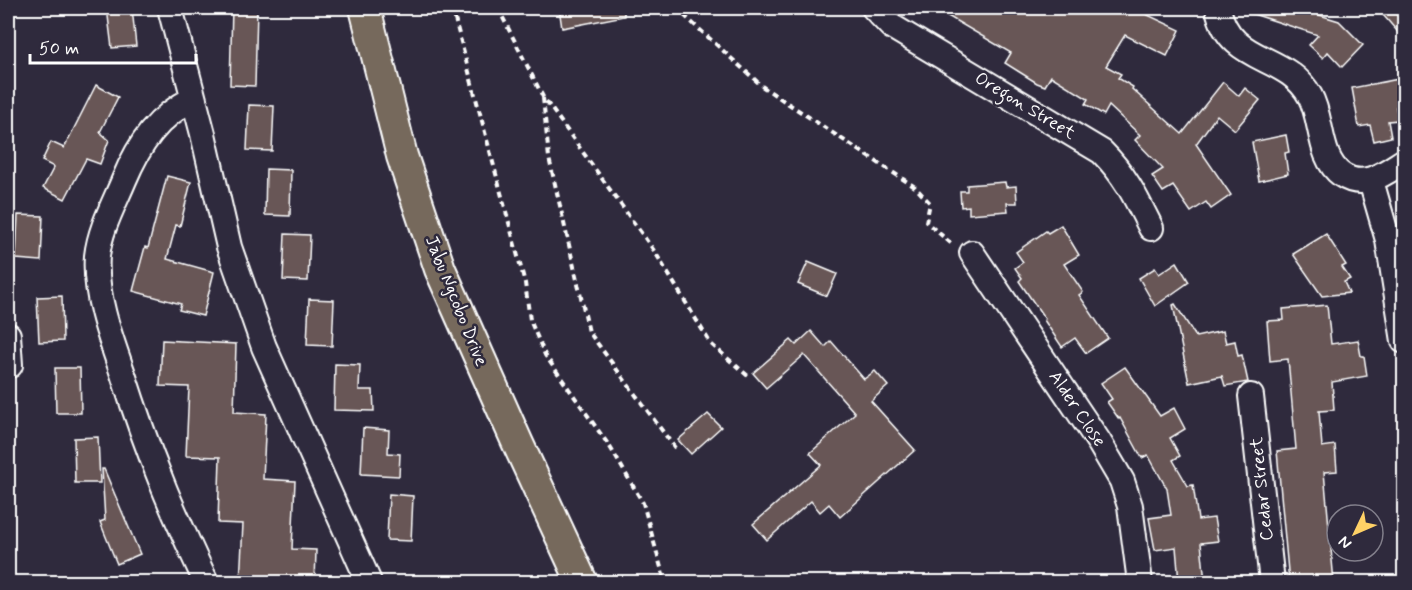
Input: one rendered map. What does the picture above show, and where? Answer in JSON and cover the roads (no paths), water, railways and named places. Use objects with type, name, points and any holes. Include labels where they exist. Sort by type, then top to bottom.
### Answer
[{"type":"main road","name":"Jabu Ngcobo Drive","points":[[365,8],[402,156],[440,269],[582,582]]},
{"type":"street","points":[[170,8],[229,247],[264,347],[369,582]]},
{"type":"street","name":"Oregon Street","points":[[873,8],[891,26],[1102,152],[1129,183],[1151,228]]},
{"type":"street","points":[[1218,8],[1225,30],[1244,50],[1289,72],[1302,84],[1311,98],[1331,164],[1342,175],[1353,180],[1371,181],[1404,161]]},
{"type":"street","points":[[193,99],[168,113],[141,144],[101,235],[97,258],[98,284],[107,329],[162,483],[206,582]]},
{"type":"street","points":[[1371,181],[1388,240],[1404,341]]},
{"type":"street","name":"Alder Close","points":[[972,253],[1100,442],[1122,481],[1130,506],[1140,582]]},
{"type":"street","points":[[8,335],[10,365]]},
{"type":"street","name":"Cedar Street","points":[[1251,396],[1272,582]]}]
